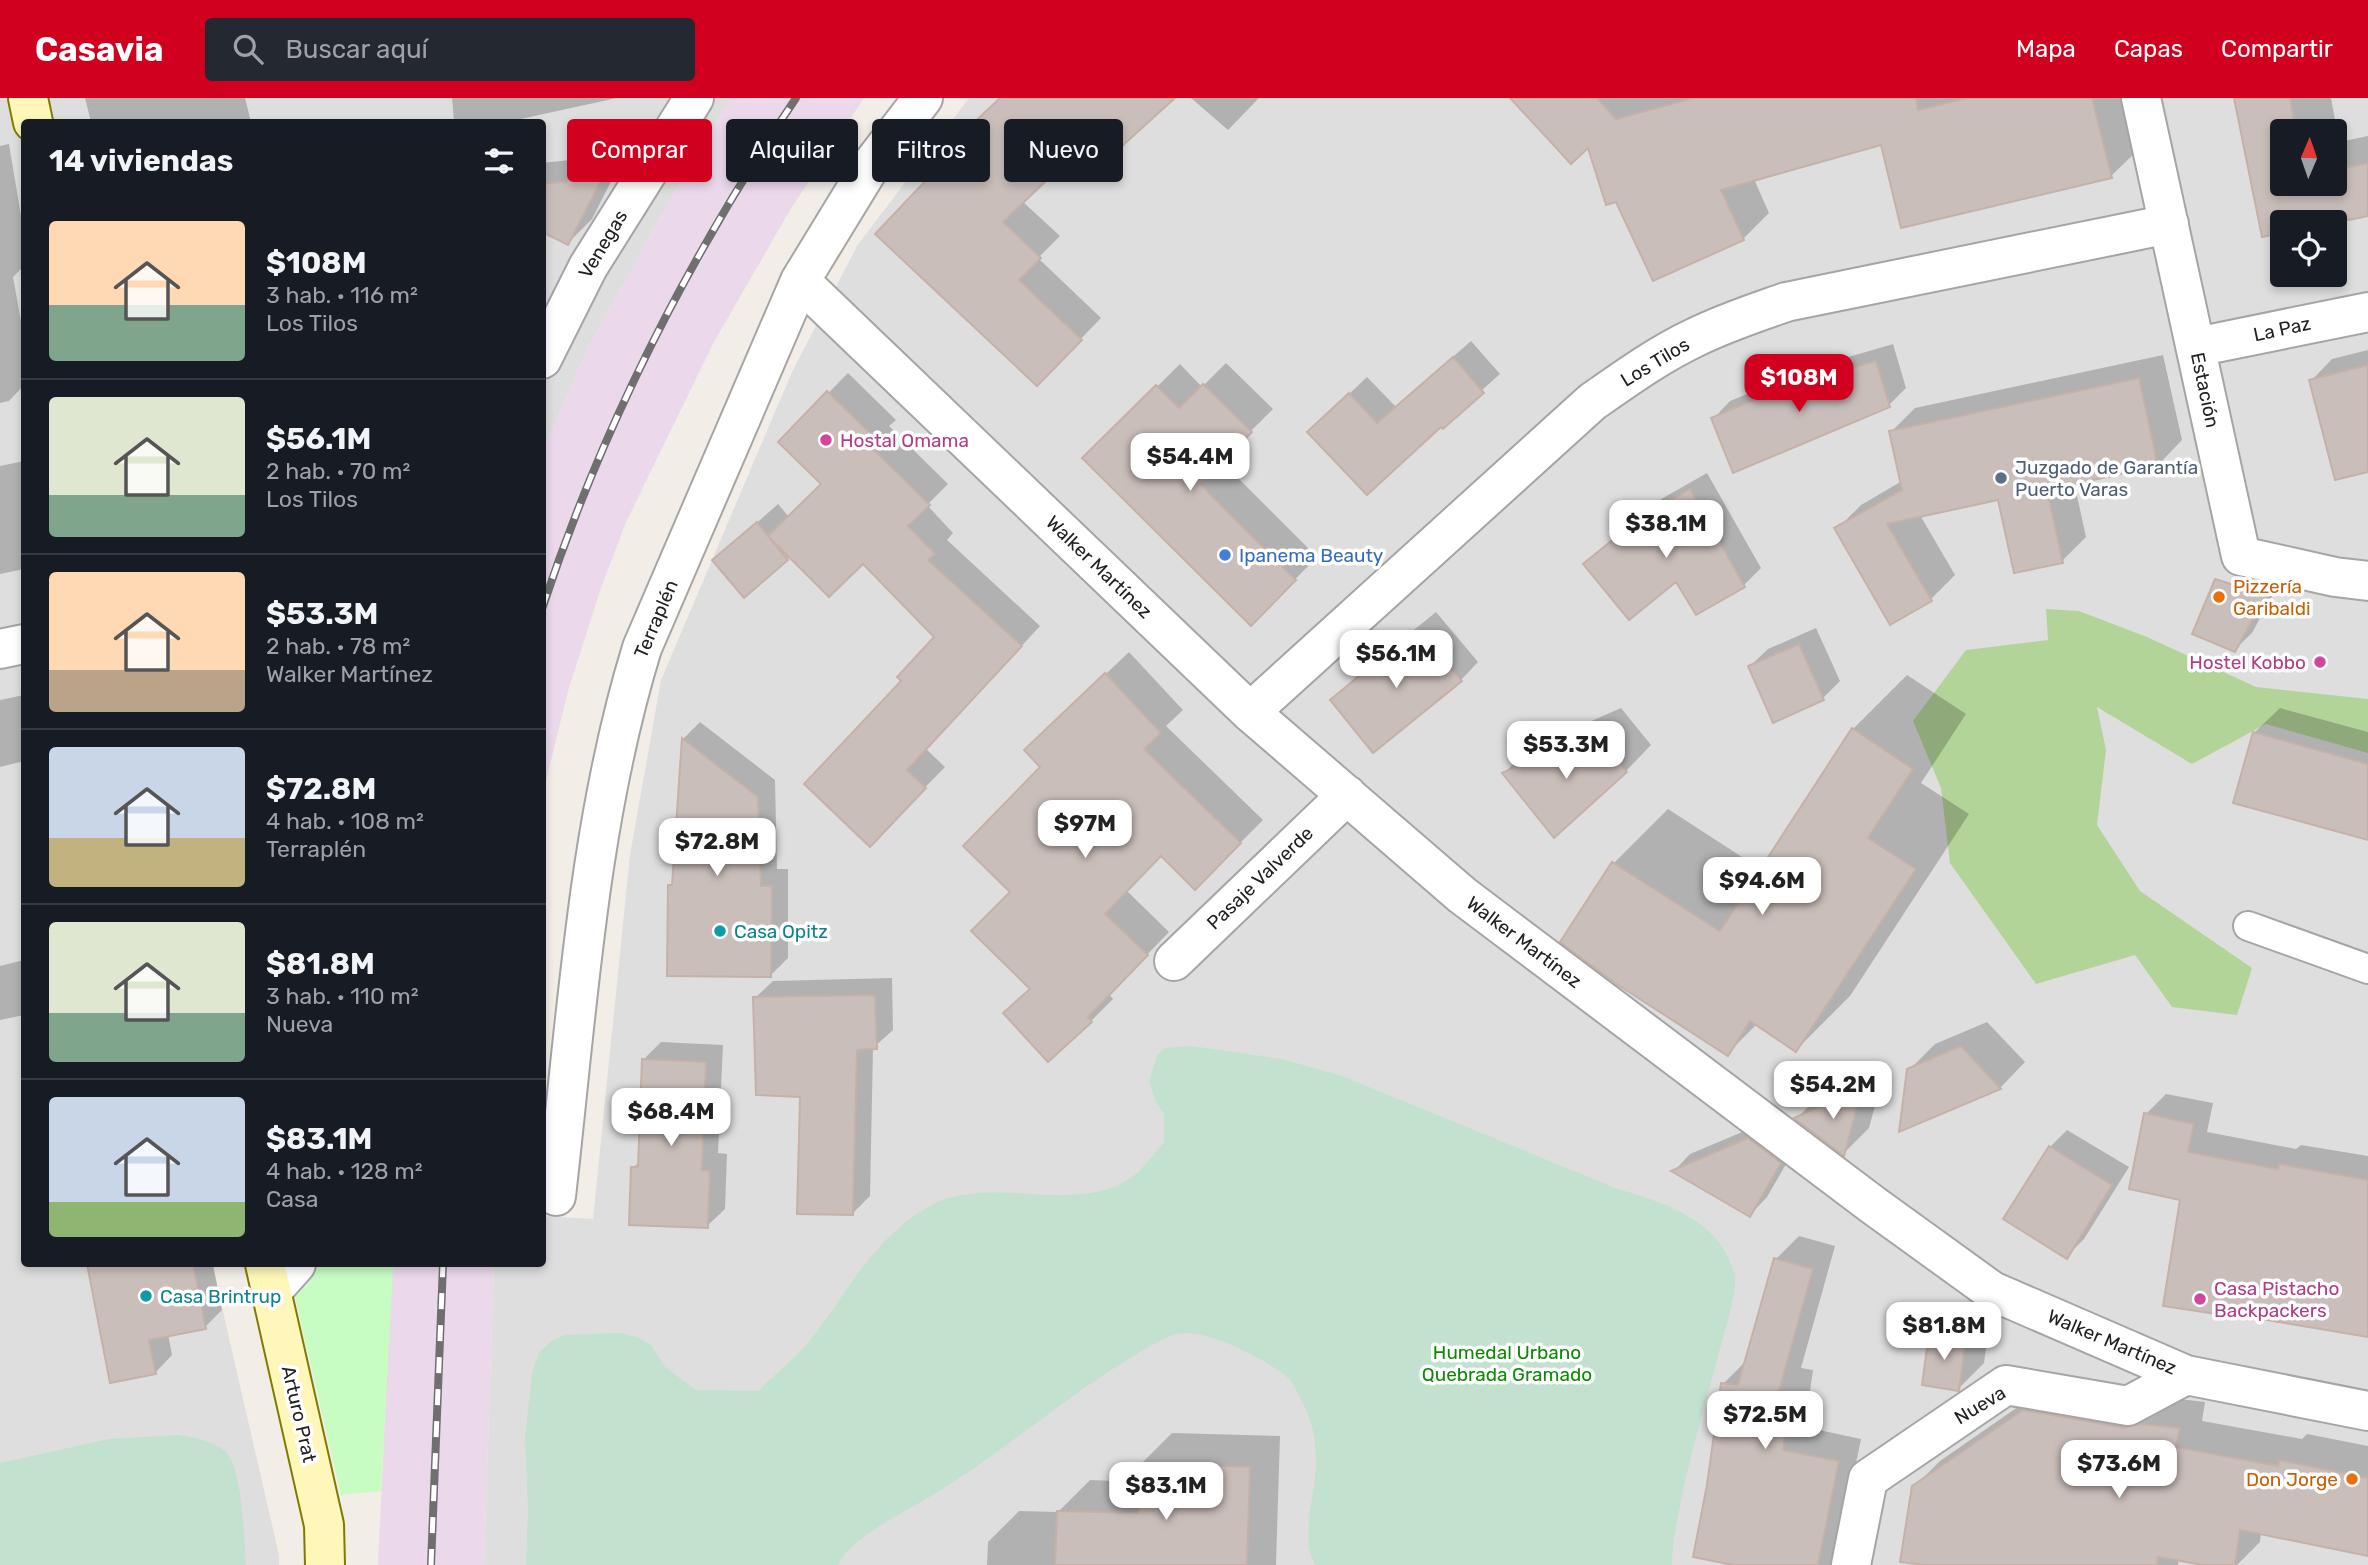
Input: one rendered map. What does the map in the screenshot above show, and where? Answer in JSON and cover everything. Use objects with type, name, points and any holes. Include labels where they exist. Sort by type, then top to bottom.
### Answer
[{"type":"street","points":[[28,98],[32,119]]},
{"type":"street","name":"Venegas","points":[[546,351],[588,267],[694,98]]},
{"type":"street","name":"Terraplén","points":[[556,1196],[596,851],[625,702],[642,648],[800,281],[869,168],[923,98]]},
{"type":"street","name":"Estación","points":[[2141,98],[2241,556],[2335,577],[2368,581]]},
{"type":"street","name":"Los Tilos","points":[[1250,712],[1592,402],[1641,368],[1693,338],[1739,318],[1810,296],[2169,224]]},
{"type":"street","name":"Walker Martínez","points":[[800,281],[1250,712],[1462,895],[1872,1205],[1992,1290],[2186,1375],[2368,1411]]},
{"type":"street","name":"La Paz","points":[[2196,347],[2368,312]]},
{"type":"street","points":[[0,649],[21,645]]},
{"type":"street","name":"Pasaje Valverde","points":[[1174,961],[1347,795]]},
{"type":"street","points":[[268,1278],[290,1267]]},
{"type":"street","name":"Arturo Prat","points":[[268,1278],[324,1525],[325,1565]]},
{"type":"street","name":"Nueva","points":[[1850,1565],[1868,1479],[2006,1385],[2128,1406],[2186,1375]]},
{"type":"lane","points":[[2248,926],[2368,969]]},
{"type":"shaded area","points":[[0,98],[732,98],[712,130],[712,119],[567,119],[567,182],[680,182],[588,348],[546,444],[546,119],[21,119],[21,1267],[213,1267],[279,1555],[279,1565],[0,1565]]},
{"type":"shaded area","points":[[732,98],[864,98],[850,119],[726,119],[726,182],[808,182],[714,342],[626,522],[600,591],[568,691],[546,781],[546,444],[588,348],[680,182],[712,182],[712,130]]},
{"type":"shaded area","points":[[969,98],[2368,98],[2368,1565],[484,1565],[494,1267],[546,1267],[546,1216],[593,1219],[630,855],[661,680],[792,372],[857,246],[905,182],[990,182],[990,119],[953,119]]},
{"type":"shaded area","points":[[392,1267],[494,1267],[484,1565],[378,1565]]},
{"type":"green space","points":[[2046,609],[2079,611],[2147,637],[2256,687],[2368,699],[2368,753],[2266,724],[2192,764],[2097,707],[2106,750],[2097,825],[2140,891],[2252,968],[2237,1015],[2172,1007],[2135,955],[2036,984],[1950,863],[1941,788],[1913,721],[1966,650],[2048,640]]},
{"type":"green space","name":"Humedal Urbano Quebrada Gramado","points":[[1192,1046],[1282,1059],[1342,1076],[1618,1189],[1671,1207],[1703,1226],[1716,1239],[1727,1254],[1734,1272],[1734,1290],[1685,1483],[1672,1565],[1316,1565],[1311,1555],[1308,1529],[1316,1473],[1315,1443],[1310,1419],[1294,1386],[1279,1371],[1251,1354],[1219,1340],[1189,1333],[1161,1340],[1108,1372],[969,1472],[863,1538],[843,1556],[838,1565],[526,1565],[528,1510],[525,1437],[532,1374],[538,1354],[551,1341],[565,1335],[620,1333],[639,1338],[651,1345],[665,1367],[696,1390],[758,1391],[808,1343],[877,1250],[910,1219],[930,1206],[954,1197],[980,1193],[1089,1193],[1114,1187],[1136,1174],[1164,1142],[1164,1114],[1156,1102],[1149,1081],[1157,1055],[1165,1048]]},
{"type":"green space","points":[[315,1267],[393,1267],[381,1491],[341,1495],[294,1292]]},
{"type":"green space","points":[[178,1435],[214,1444],[231,1459],[242,1505],[246,1565],[0,1565],[0,1463],[109,1439]]},
{"type":"building","points":[[1000,98],[1175,98],[1123,145],[1123,119],[1004,119],[1004,182],[1045,182],[1003,222],[1041,258],[1019,280],[1082,340],[1037,386],[875,234],[924,182],[990,182],[990,119],[978,119]]},
{"type":"building","points":[[1510,98],[1597,98],[1616,119],[1693,98],[1916,98],[1918,110],[1967,98],[2092,98],[2112,178],[1901,228],[1881,145],[1721,190],[1744,240],[1653,281],[1616,202],[1606,205],[1588,148],[1571,164]]},
{"type":"building","points":[[2234,98],[2290,98],[2294,119],[2270,119],[2270,196],[2347,196],[2347,167],[2368,163],[2368,216],[2347,220],[2347,210],[2270,210],[2270,235],[2262,237]]},
{"type":"building","points":[[600,182],[568,245],[546,234],[546,184]]},
{"type":"building","points":[[1453,357],[1484,393],[1443,429],[1441,427],[1367,495],[1307,432],[1349,393],[1377,423]]},
{"type":"building","points":[[1876,361],[1890,407],[1733,473],[1711,418],[1792,384]]},
{"type":"building","points":[[2368,365],[2368,472],[2335,480],[2309,380]]},
{"type":"building","name":"Juzgado de Garantía Puerto Varas","points":[[2139,378],[2158,466],[2047,490],[2063,563],[2014,573],[1998,500],[1887,524],[1932,601],[1890,625],[1834,528],[1902,490],[1889,431]]},
{"type":"building","points":[[1203,384],[1252,432],[1200,484],[1296,580],[1251,626],[1082,458],[1156,385],[1179,408]]},
{"type":"building","points":[[827,391],[878,441],[871,447],[930,505],[908,526],[935,554],[928,560],[1022,646],[907,770],[926,788],[870,847],[804,784],[901,681],[897,677],[934,637],[863,564],[829,597],[768,536],[821,484],[778,442]]},
{"type":"building","points":[[1690,489],[1745,587],[1696,615],[1676,582],[1629,620],[1583,564],[1643,515]]},
{"type":"building","points":[[757,522],[788,560],[744,598],[712,560]]},
{"type":"building","points":[[2215,579],[2266,595],[2235,652],[2192,634]]},
{"type":"building","points":[[1418,628],[1462,681],[1373,753],[1330,700]]},
{"type":"building","points":[[1799,644],[1824,700],[1773,723],[1748,666]]},
{"type":"building","points":[[1105,673],[1161,733],[1144,749],[1241,843],[1195,890],[1161,856],[1105,914],[1148,955],[1088,1017],[1092,1022],[1048,1062],[1003,1013],[1030,989],[971,931],[1010,892],[963,846],[1040,767],[1024,750]]},
{"type":"building","points":[[1852,728],[1913,769],[1868,838],[1916,869],[1796,1052],[1750,1021],[1728,1056],[1615,983],[1560,942],[1612,862],[1720,931]]},
{"type":"building","points":[[2253,732],[2368,764],[2368,840],[2233,803]]},
{"type":"building","points":[[1595,733],[1627,772],[1554,838],[1502,773]]},
{"type":"building","points":[[682,738],[758,797],[761,886],[772,886],[771,977],[667,976],[668,885],[672,885]]},
{"type":"building","points":[[875,995],[877,1049],[857,1050],[853,1215],[797,1214],[800,1097],[756,1095],[753,997]]},
{"type":"building","points":[[1961,1046],[2001,1089],[1899,1132],[1907,1069]]},
{"type":"building","points":[[642,1059],[706,1062],[702,1170],[710,1171],[708,1228],[629,1225],[631,1167],[638,1167]]},
{"type":"building","points":[[1862,1089],[1844,1156],[1794,1118],[1812,1110]]},
{"type":"building","points":[[2144,1113],[2194,1124],[2188,1152],[2278,1169],[2279,1164],[2368,1180],[2368,1337],[2163,1306],[2180,1200],[2129,1189]]},
{"type":"building","points":[[1748,1138],[1781,1163],[1750,1217],[1671,1171]]},
{"type":"building","points":[[2049,1146],[2112,1185],[2067,1259],[2003,1219]]},
{"type":"building","points":[[1774,1258],[1813,1269],[1779,1391],[1791,1392],[1783,1450],[1839,1461],[1818,1565],[1733,1565],[1693,1557],[1707,1485],[1721,1383],[1738,1385]]},
{"type":"building","name":"Casa Brintrup","points":[[88,1267],[194,1267],[206,1329],[149,1340],[156,1374],[110,1383]]},
{"type":"building","points":[[1929,1333],[1966,1338],[1959,1391],[1922,1385]]},
{"type":"building","points":[[2023,1410],[2124,1428],[2141,1424],[2180,1428],[2176,1447],[2278,1466],[2279,1460],[2368,1478],[2368,1556],[2240,1530],[2235,1565],[2203,1565],[2158,1557],[2157,1565],[1925,1565],[1900,1562],[1912,1486]]},
{"type":"building","points":[[1139,1463],[1250,1467],[1247,1565],[1055,1565],[1057,1511],[1138,1513]]},
{"type":"railway","points":[[546,598],[592,475],[651,345],[720,219],[796,98]]},
{"type":"railway","points":[[431,1565],[443,1267]]},
{"type":"place","name":"Hostal Omama","points":[[826,440]]},
{"type":"place","name":"Juzgado de Garantía Puerto Varas","points":[[2001,478]]},
{"type":"place","name":"Ipanema Beauty","points":[[1225,555]]},
{"type":"place","name":"Pizzería Garibaldi","points":[[2219,597]]},
{"type":"place","name":"Hostel Kobbo","points":[[2320,662]]},
{"type":"place","name":"Casa Opitz","points":[[720,931]]},
{"type":"place","name":"Casa Brintrup","points":[[146,1296]]},
{"type":"place","name":"Casa Pistacho Backpackers","points":[[2200,1299]]},
{"type":"place","name":"Don Jorge","points":[[2352,1479]]}]
